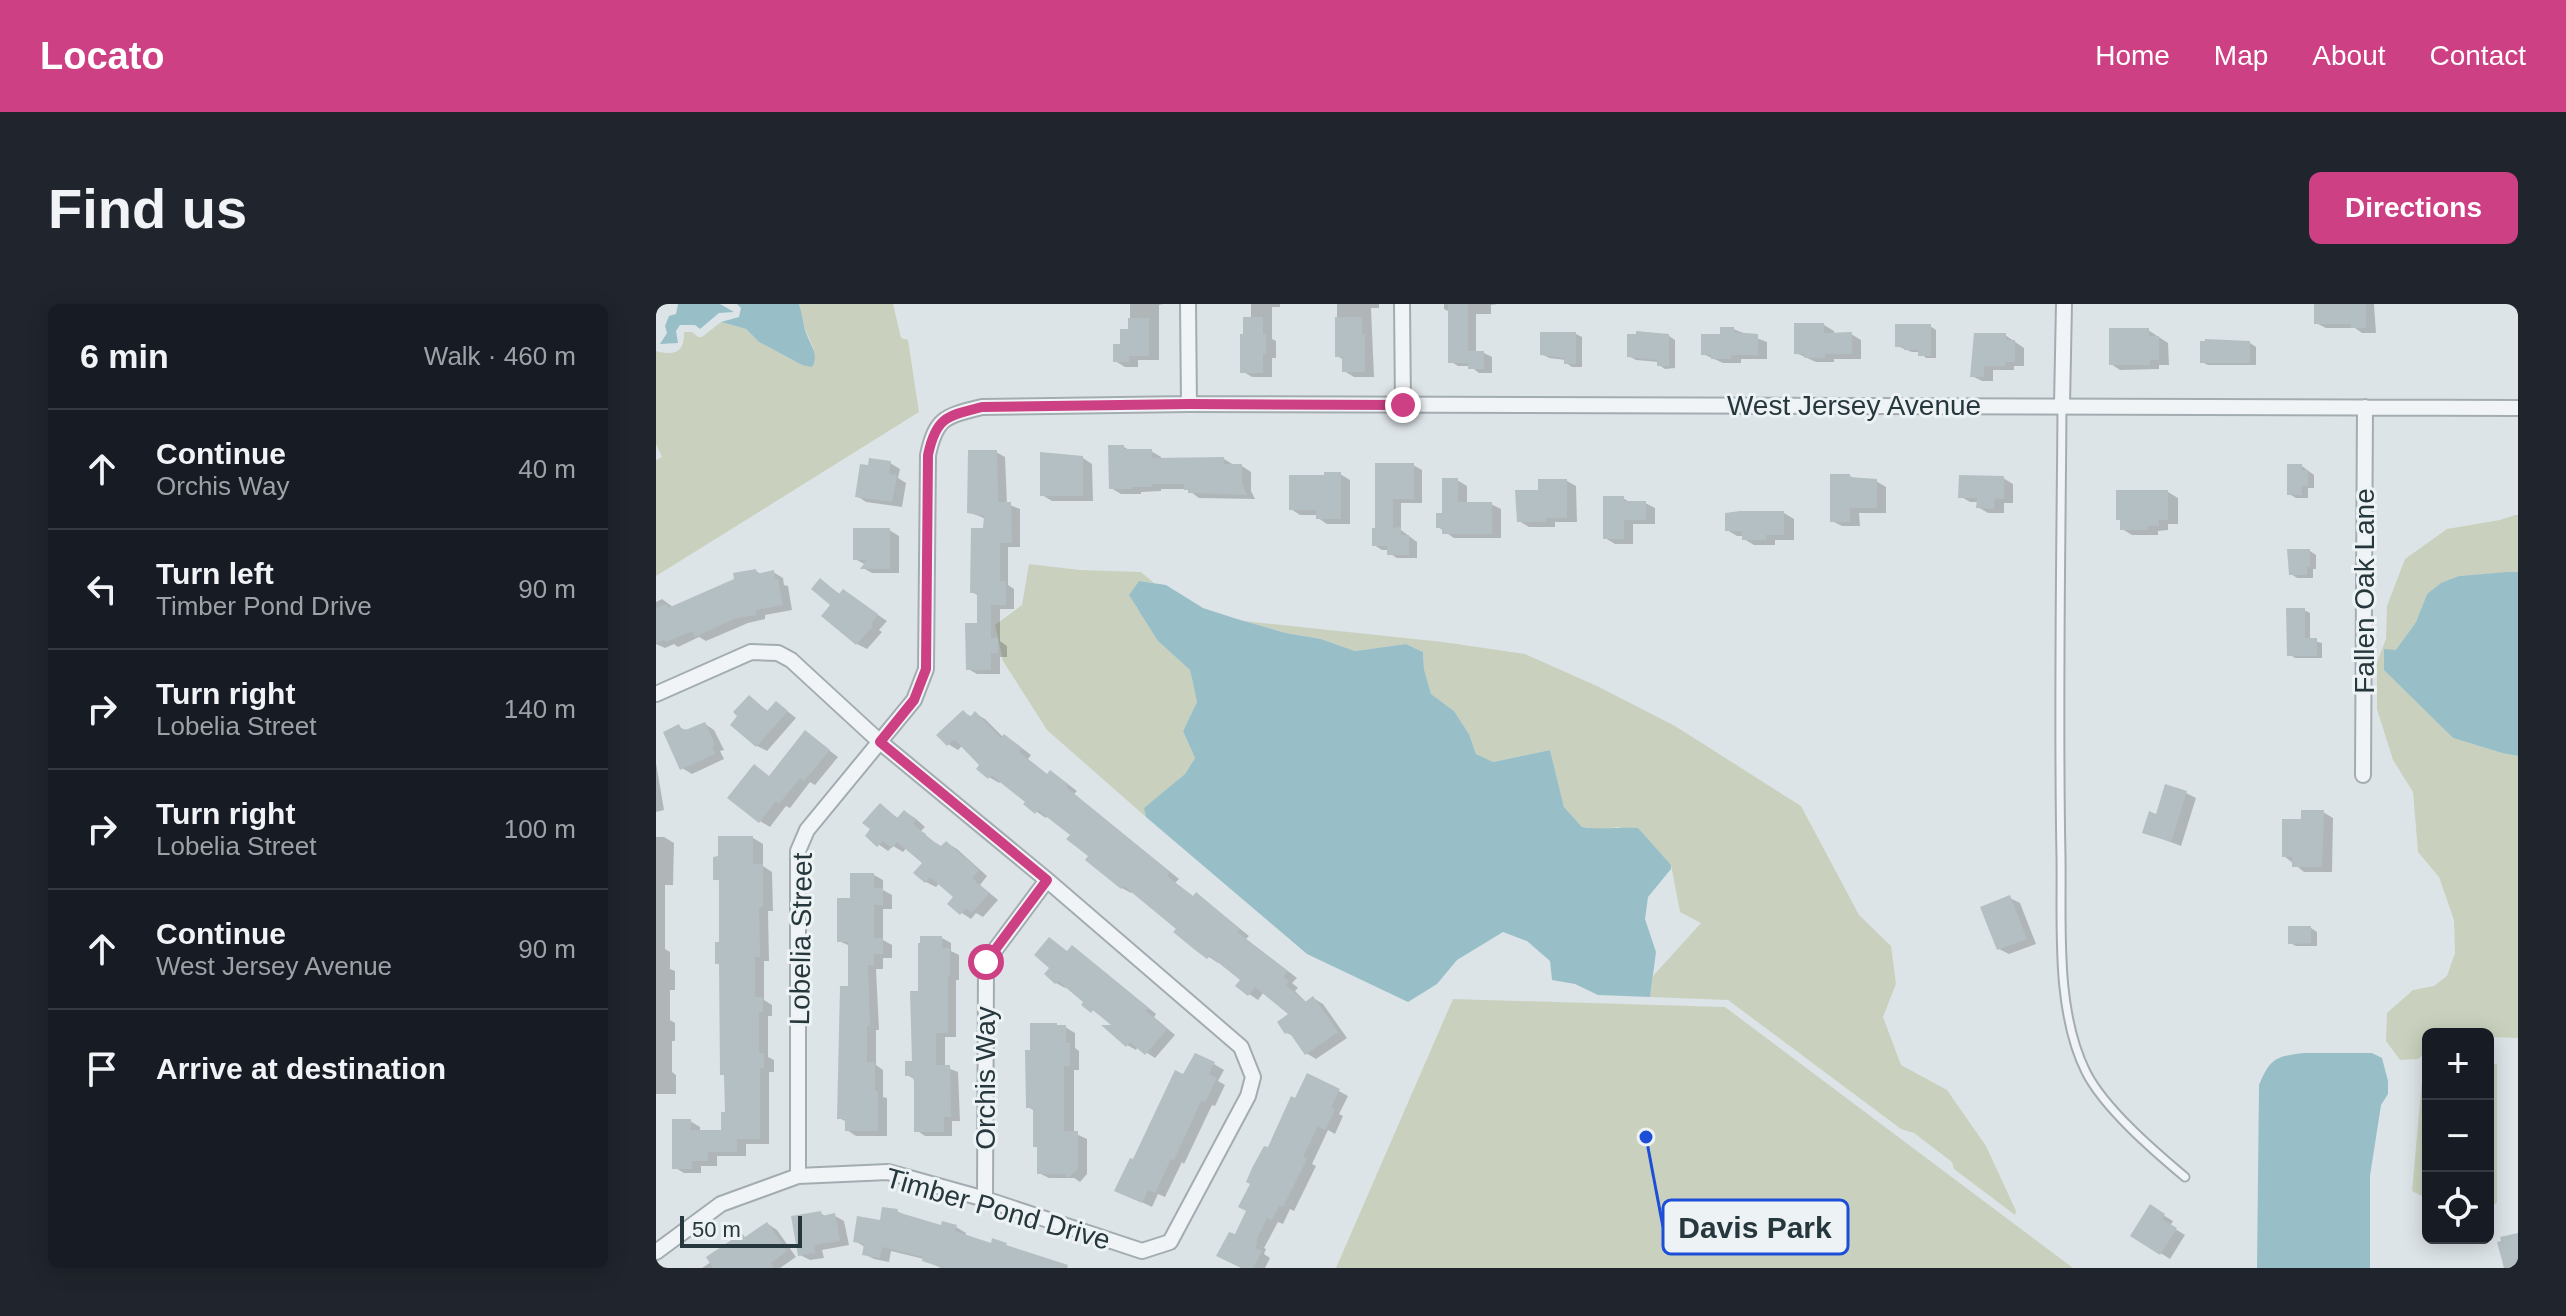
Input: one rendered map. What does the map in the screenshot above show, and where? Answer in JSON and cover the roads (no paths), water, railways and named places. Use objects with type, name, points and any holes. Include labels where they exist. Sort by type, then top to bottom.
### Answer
[{"type":"street","points":[[1188,304],[1189,404]]},
{"type":"street","points":[[1402,304],[1403,405]]},
{"type":"street","points":[[2062,405],[2064,304]]},
{"type":"street","name":"West Jersey Avenue","points":[[1189,404],[2518,408]]},
{"type":"street","name":"Lobelia Street","points":[[798,1176],[798,851],[807,830],[914,700],[926,669],[928,455],[939,423],[957,413],[982,407],[1189,404]]},
{"type":"street","name":"Fallen Oak Lane","points":[[2363,775],[2365,407]]},
{"type":"street","name":"Timber Pond Drive","points":[[656,694],[751,652],[778,653],[791,660],[880,742],[1241,1047],[1253,1077],[1248,1096],[1170,1242],[1142,1251],[985,1199],[888,1172],[798,1176],[721,1204],[656,1252]]},
{"type":"street","name":"Orchis Way","points":[[985,1199],[986,962],[1047,880]]},
{"type":"lane","points":[[2062,405],[2059,763],[2062,944],[2068,1019],[2086,1072],[2116,1113],[2185,1177]]},
{"type":"water","points":[[678,304],[720,304],[734,312],[719,313],[700,329],[695,325],[680,325],[676,331],[678,343],[660,344],[667,333],[665,326],[669,316],[676,314]]},
{"type":"water","points":[[737,304],[799,304],[814,353],[812,367],[802,365],[759,342],[746,329],[721,322],[739,317],[741,308]]},
{"type":"water","points":[[2518,572],[2518,756],[2453,738],[2384,670],[2384,649],[2396,650],[2416,622],[2427,594],[2441,583],[2459,576]]},
{"type":"water","points":[[1139,581],[1166,585],[1203,608],[1355,651],[1406,644],[1423,652],[1431,694],[1454,711],[1469,734],[1476,754],[1493,762],[1550,750],[1564,807],[1582,827],[1638,828],[1671,865],[1648,897],[1645,919],[1656,952],[1650,997],[1598,995],[1575,984],[1552,980],[1550,961],[1527,941],[1503,932],[1457,960],[1437,984],[1408,1002],[1307,954],[1146,817],[1144,808],[1185,774],[1195,758],[1183,731],[1197,702],[1190,670],[1158,641],[1129,595]]},
{"type":"water","points":[[2304,1053],[2372,1053],[2382,1058],[2388,1094],[2381,1105],[2370,1176],[2370,1268],[2257,1268],[2259,1085],[2275,1060]]},
{"type":"place","name":"Davis Park","points":[[1646,1137]]}]
